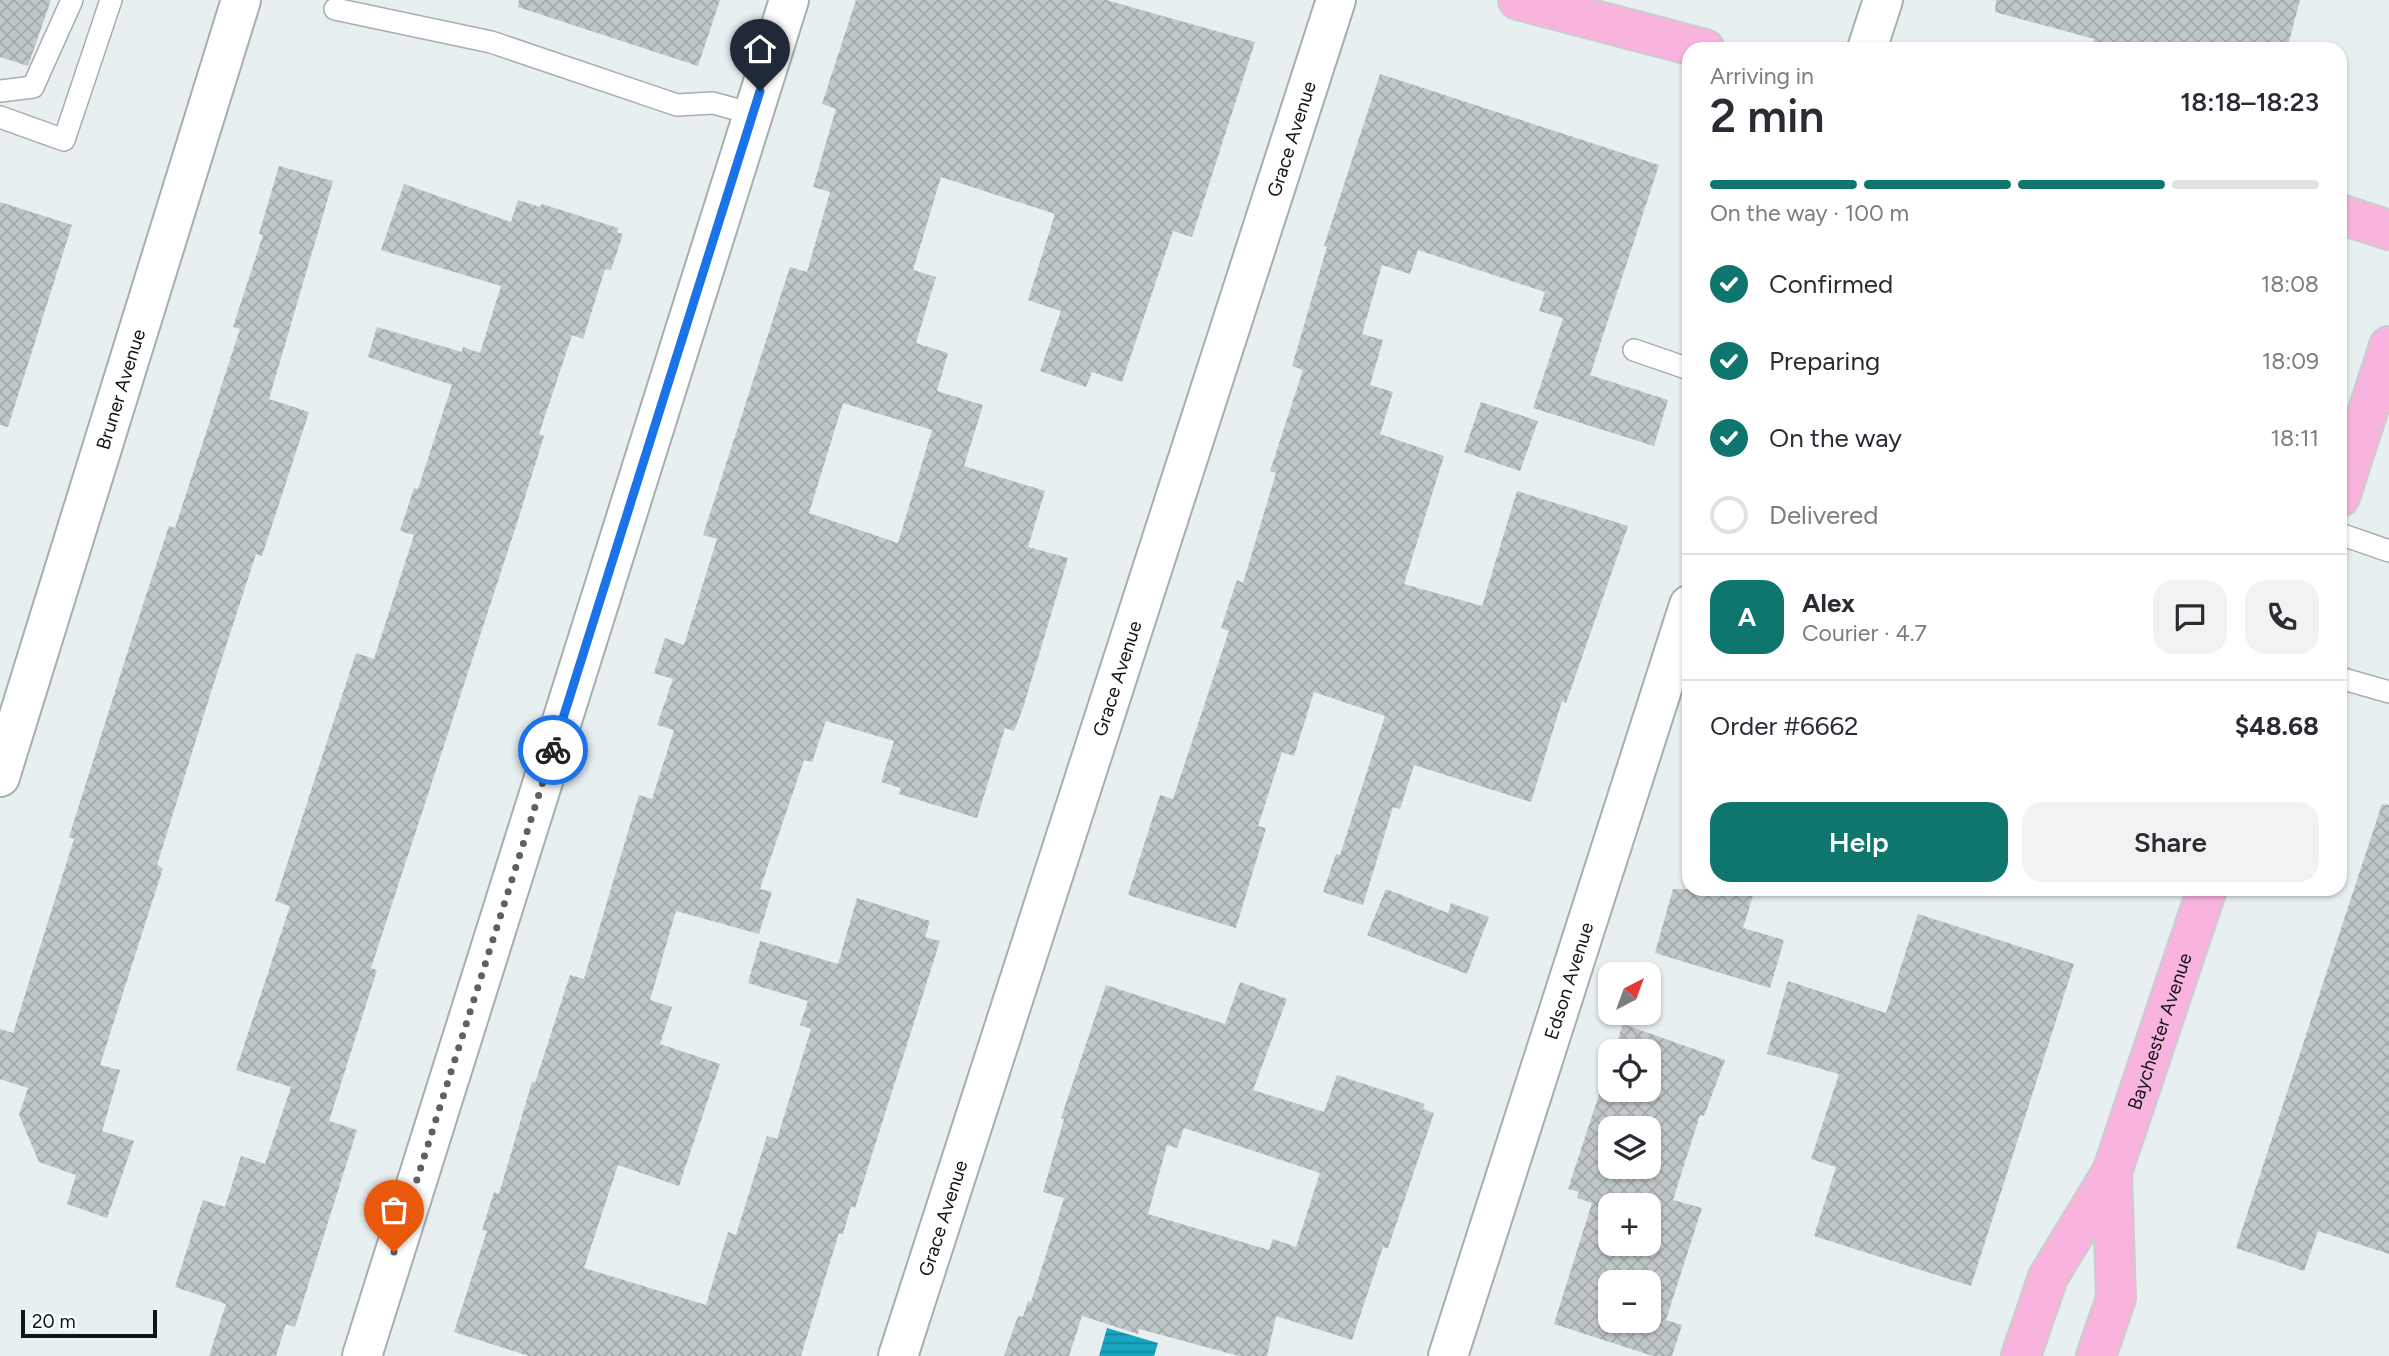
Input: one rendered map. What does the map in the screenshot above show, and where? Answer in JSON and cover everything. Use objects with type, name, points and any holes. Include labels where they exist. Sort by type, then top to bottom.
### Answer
[{"type":"main road","points":[[1518,0],[1682,43]]},
{"type":"main road","points":[[2347,216],[2389,230]]},
{"type":"main road","points":[[2347,479],[2382,391],[2389,345]]},
{"type":"main road","name":"Baychester Avenue","points":[[2021,1356],[2048,1277],[2112,1172],[2205,896]]},
{"type":"main road","name":"Baychester Avenue","points":[[2096,1356],[2116,1298],[2112,1172]]},
{"type":"street","name":"Bruner Avenue","points":[[0,777],[241,0]]},
{"type":"street","points":[[362,1356],[789,0]]},
{"type":"street","name":"Grace Avenue","points":[[898,1356],[1336,0]]},
{"type":"street","points":[[1869,42],[1883,0]]},
{"type":"street","name":"Edson Avenue","points":[[1448,1356],[1682,627]]},
{"type":"lane","points":[[0,91],[33,87],[72,0]]},
{"type":"lane","points":[[0,117],[64,140],[111,0]]},
{"type":"lane","points":[[335,9],[491,42],[677,105],[713,103],[753,114]]},
{"type":"lane","points":[[1634,350],[1682,367]]},
{"type":"lane","points":[[2347,536],[2389,551]]},
{"type":"lane","points":[[2347,680],[2389,692]]},
{"type":"water","points":[[1107,1328],[1158,1343],[1154,1356],[1099,1356]]},
{"type":"building","points":[[0,0],[51,0],[28,66],[0,57]]},
{"type":"building","points":[[519,0],[720,0],[698,66],[518,7]]},
{"type":"building","points":[[856,0],[1106,0],[1255,42],[1192,237],[1173,231],[1122,382],[1092,372],[1086,387],[1040,371],[1061,311],[1028,300],[1055,214],[941,177],[913,270],[936,277],[916,343],[948,353],[937,391],[983,405],[964,466],[1045,491],[1028,547],[1068,558],[1023,708],[1014,731],[1005,728],[977,818],[899,794],[901,788],[881,782],[894,741],[826,721],[812,762],[804,760],[760,889],[772,892],[759,934],[676,911],[650,1000],[672,1007],[660,1044],[720,1064],[679,1186],[618,1165],[584,1268],[706,1305],[728,1232],[736,1235],[767,1136],[777,1139],[811,1029],[800,1025],[808,1001],[748,983],[760,941],[838,964],[857,898],[930,921],[925,937],[940,941],[855,1208],[851,1206],[843,1234],[839,1233],[801,1356],[529,1356],[454,1332],[487,1231],[482,1230],[494,1192],[499,1194],[532,1082],[535,1083],[570,975],[584,979],[639,795],[652,799],[674,730],[657,725],[673,679],[654,673],[665,638],[684,645],[717,539],[703,535],[790,267],[807,272],[830,192],[813,187],[836,109],[822,104]],"holes":[[[843,403],[932,430],[898,543],[809,513]]]},
{"type":"building","points":[[1996,0],[2300,0],[2289,42],[2093,42],[2094,39],[1995,12]]},
{"type":"building","points":[[1380,74],[1659,165],[1590,375],[1668,400],[1654,446],[1533,408],[1563,318],[1539,311],[1545,292],[1418,250],[1410,274],[1382,265],[1362,334],[1383,340],[1370,385],[1393,392],[1380,434],[1444,456],[1404,584],[1482,606],[1517,491],[1628,526],[1566,703],[1562,701],[1531,802],[1414,765],[1400,809],[1393,807],[1363,905],[1323,892],[1336,854],[1340,855],[1385,716],[1314,692],[1294,756],[1282,752],[1258,826],[1266,828],[1236,928],[1128,895],[1160,795],[1173,799],[1229,631],[1221,628],[1237,580],[1243,583],[1276,473],[1270,471],[1303,370],[1292,366],[1327,247],[1324,246]]},
{"type":"building","points":[[279,166],[333,181],[269,399],[309,412],[262,556],[256,554],[210,695],[157,865],[163,868],[100,1065],[120,1070],[102,1131],[134,1141],[107,1218],[67,1204],[76,1175],[39,1162],[19,1115],[28,1088],[0,1079],[0,1029],[13,1033],[74,839],[69,837],[132,638],[169,526],[175,528],[240,329],[233,327],[263,235],[259,234]]},
{"type":"building","points":[[404,184],[511,222],[518,200],[540,207],[542,204],[618,228],[617,232],[623,234],[611,270],[605,269],[583,339],[572,335],[539,434],[544,436],[517,523],[371,968],[377,970],[329,1121],[357,1130],[295,1327],[286,1324],[276,1356],[209,1356],[226,1304],[175,1287],[203,1200],[225,1207],[241,1156],[265,1164],[291,1087],[236,1070],[290,906],[275,901],[356,653],[374,659],[414,535],[400,531],[414,488],[418,489],[452,385],[368,357],[377,327],[462,352],[463,347],[480,353],[501,286],[381,250]]},
{"type":"building","points":[[0,202],[72,225],[8,427],[0,425]]},
{"type":"building","points":[[1481,402],[1538,421],[1520,471],[1464,452]]},
{"type":"building","points":[[2382,804],[2389,805],[2389,1254],[2318,1231],[2304,1271],[2236,1248]]},
{"type":"building","points":[[1386,889],[1448,913],[1451,903],[1489,917],[1467,974],[1367,935]]},
{"type":"building","points":[[1673,889],[1682,889],[1682,896],[1753,896],[1743,928],[1784,940],[1770,988],[1655,953]]},
{"type":"building","points":[[1918,914],[2074,964],[1971,1286],[1814,1236],[1836,1167],[1811,1159],[1839,1074],[1767,1054],[1788,981],[1886,1013]]},
{"type":"building","points":[[1240,982],[1287,999],[1253,1090],[1324,1112],[1337,1075],[1425,1104],[1423,1109],[1434,1113],[1388,1248],[1383,1247],[1352,1340],[1276,1316],[1267,1356],[1239,1356],[1139,1329],[1138,1334],[1082,1316],[1069,1356],[1004,1356],[1018,1316],[1023,1317],[1028,1301],[1031,1302],[1064,1198],[1043,1192],[1064,1119],[1061,1118],[1106,985],[1225,1024]],"holes":[[[1184,1128],[1320,1173],[1296,1247],[1273,1239],[1269,1250],[1148,1214],[1167,1145],[1177,1148]]]},
{"type":"building","points":[[1622,1026],[1725,1060],[1704,1116],[1700,1115],[1673,1200],[1702,1208],[1666,1320],[1682,1325],[1672,1356],[1653,1356],[1554,1324],[1592,1203],[1577,1198],[1579,1192],[1568,1189],[1598,1098],[1598,1102],[1661,1102],[1661,1039],[1618,1039]]},
{"type":"way so far","points":[[394,1252],[553,750]]},
{"type":"route","points":[[553,750],[760,91]]}]
